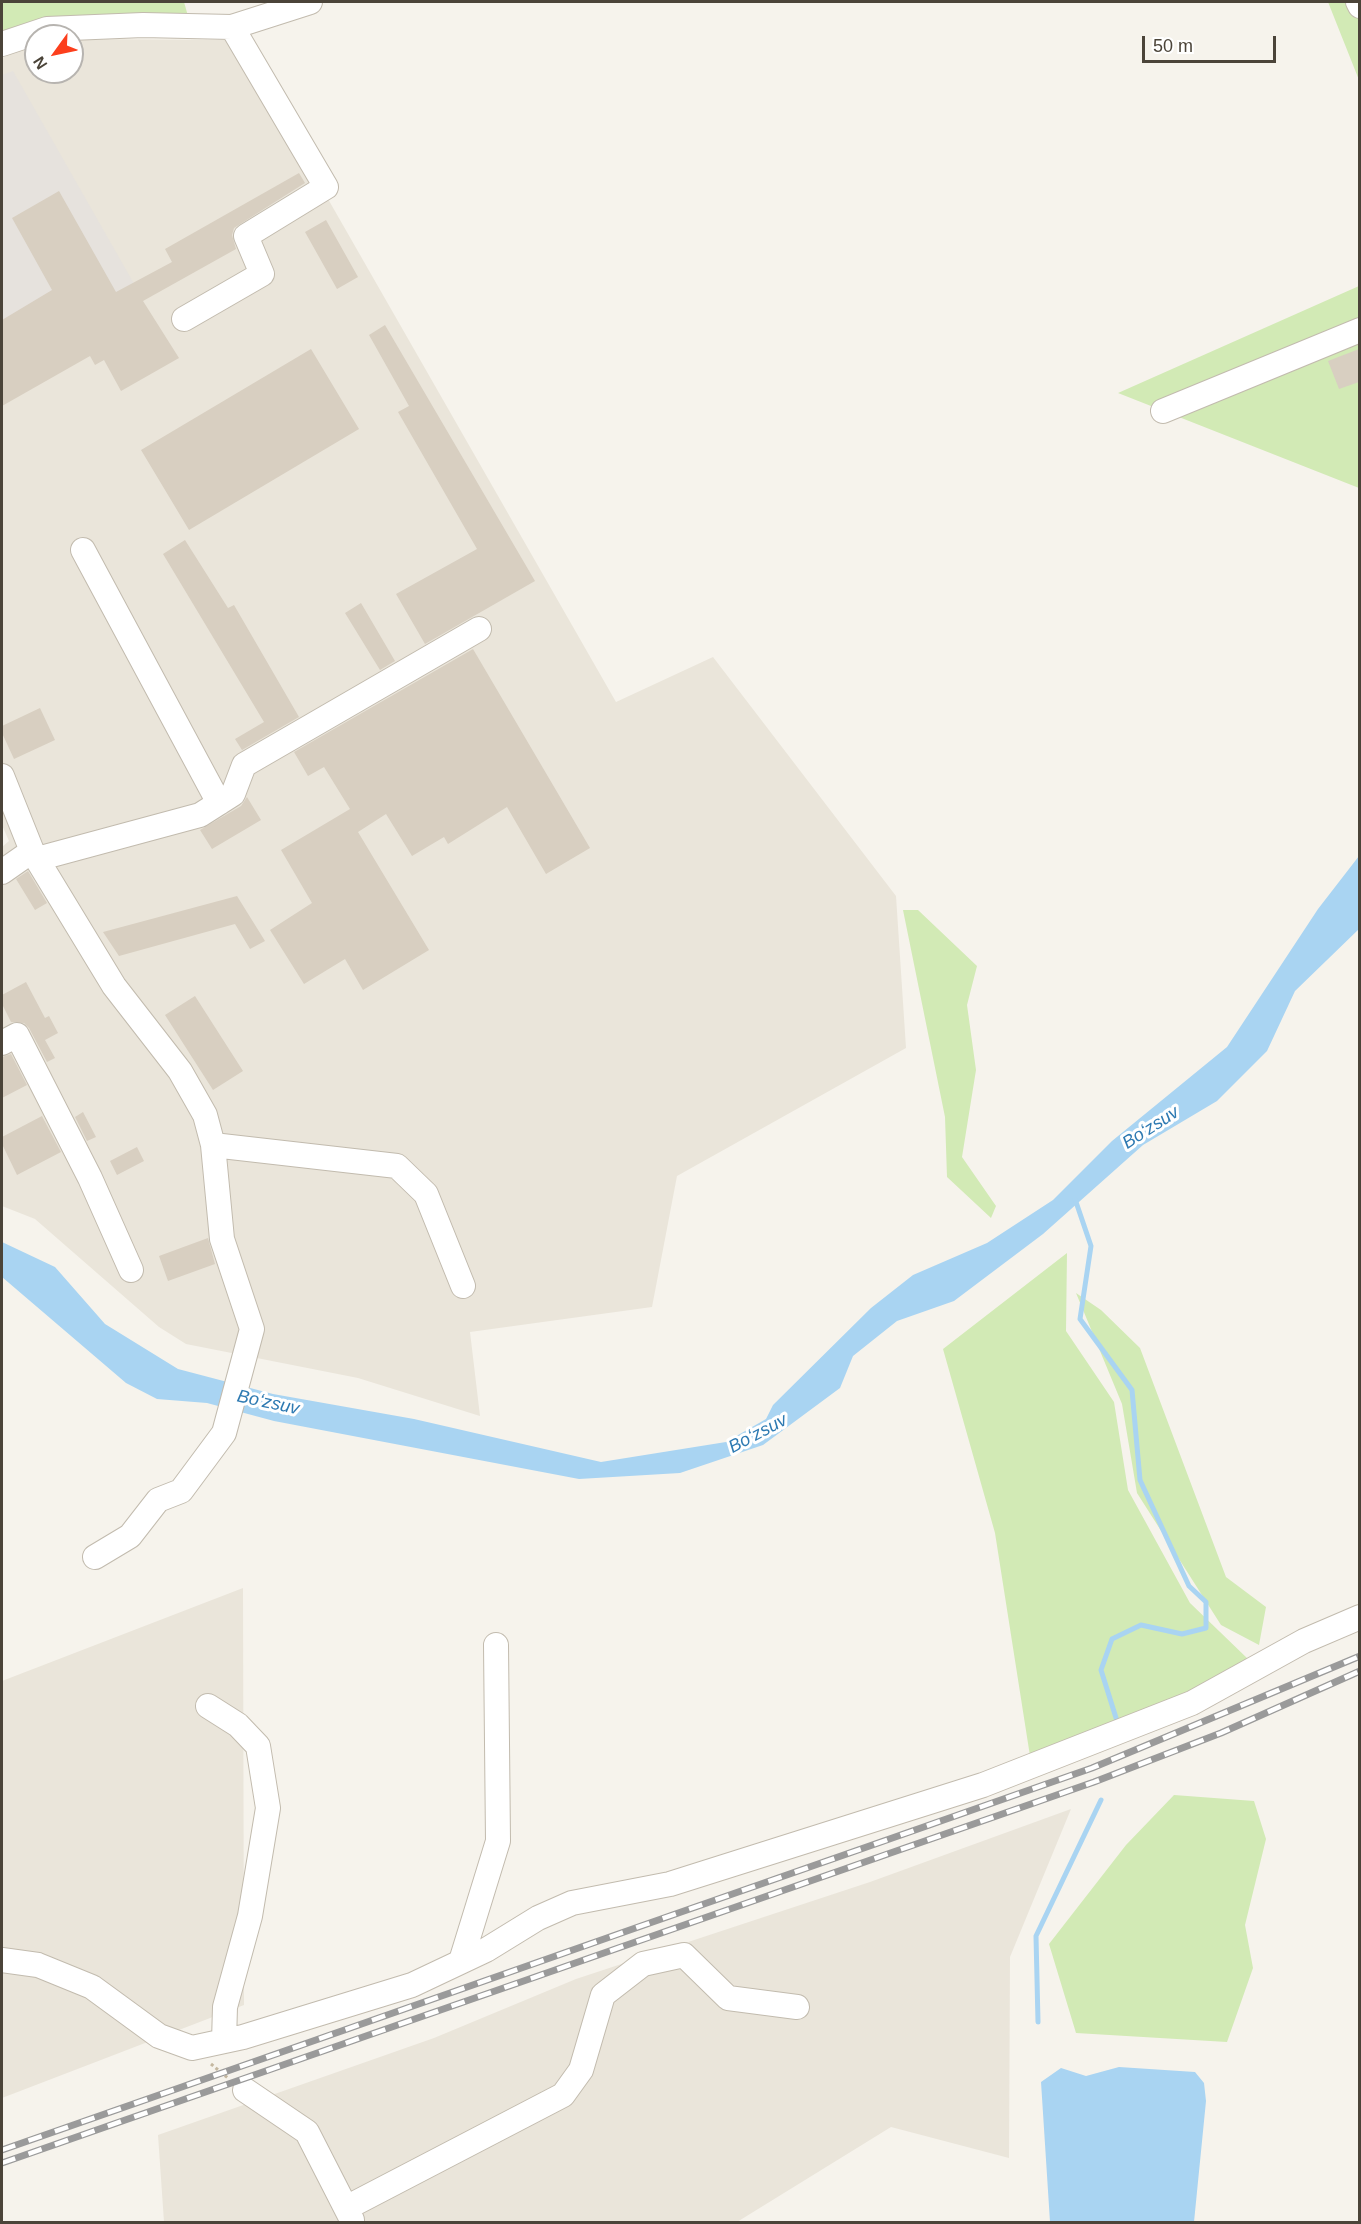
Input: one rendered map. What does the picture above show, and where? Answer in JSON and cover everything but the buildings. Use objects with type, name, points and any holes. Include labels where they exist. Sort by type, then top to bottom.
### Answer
[{"type":"street","points":[[2,44],[47,29],[143,25],[232,27],[310,2]]},
{"type":"street","points":[[1358,2],[1359,6]]},
{"type":"street","points":[[183,319],[262,274],[246,236],[326,187],[232,27]]},
{"type":"street","points":[[1163,411],[1359,330]]},
{"type":"street","points":[[83,550],[219,803]]},
{"type":"street","points":[[2,872],[34,855],[200,815],[234,794],[244,765],[479,629]]},
{"type":"street","points":[[2,776],[34,855],[114,986],[180,1071],[205,1115],[213,1145],[222,1239],[252,1329],[224,1433],[181,1491],[158,1500],[130,1536],[95,1557]]},
{"type":"street","points":[[2,1043],[17,1035],[90,1178],[131,1270]]},
{"type":"street","points":[[213,1145],[397,1166],[426,1194],[463,1286]]},
{"type":"street","points":[[2,1960],[38,1965],[92,1987],[159,2036],[199,2055],[224,2042],[412,1985],[461,1961],[538,1918],[572,1903],[670,1884],[983,1785],[1192,1703],[1305,1641],[1359,1617]]},
{"type":"street","points":[[461,1961],[498,1841],[496,1645]]},
{"type":"street","points":[[208,1706],[238,1725],[258,1746],[268,1808],[250,1916],[225,2007],[224,2042]]},
{"type":"street","points":[[245,2090],[307,2133],[349,2215],[563,2095],[580,2070],[603,1995],[643,1964],[684,1955],[729,1998],[796,2007]]},
{"type":"path","points":[[199,2055],[245,2090]]},
{"type":"shaded area","points":[[84,39],[237,40],[616,702],[713,657],[896,896],[906,1048],[677,1176],[652,1307],[470,1332],[480,1416],[358,1378],[186,1344],[159,1327],[35,1219],[2,1206],[2,847],[9,841],[2,825],[2,58],[24,49],[24,84],[84,84]]},
{"type":"shaded area","points":[[13,71],[141,296],[2,378],[2,75]]},
{"type":"shaded area","points":[[243,1588],[244,2005],[2,2098],[2,1681]]},
{"type":"shaded area","points":[[1071,1809],[1010,1957],[1009,2158],[891,2127],[737,2222],[164,2222],[158,2135],[434,2038],[576,1979],[870,1882]]},
{"type":"green space","points":[[2,2],[184,2],[188,16],[84,27],[84,24],[24,24],[24,33],[2,35]]},
{"type":"green space","points":[[1328,2],[1359,2],[1359,80]]},
{"type":"green space","points":[[1359,286],[1359,488],[1118,393]]},
{"type":"green space","points":[[903,910],[918,910],[977,966],[967,1005],[976,1070],[962,1157],[996,1206],[991,1218],[947,1177],[945,1117]]},
{"type":"green space","points":[[1067,1253],[1066,1331],[1114,1402],[1128,1490],[1190,1603],[1248,1659],[1173,1700],[1030,1756],[995,1533],[943,1349]]},
{"type":"green space","points":[[1076,1293],[1101,1310],[1140,1348],[1226,1577],[1266,1607],[1259,1645],[1221,1625],[1137,1493],[1122,1404]]},
{"type":"green space","points":[[1174,1795],[1254,1801],[1266,1839],[1245,1925],[1253,1968],[1227,2042],[1076,2033],[1049,1944],[1126,1845]]},
{"type":"water","name":"Boʻzsuv","points":[[1359,856],[1359,929],[1295,991],[1267,1051],[1217,1101],[1143,1145],[1043,1234],[954,1301],[897,1321],[853,1356],[840,1388],[763,1445],[680,1473],[579,1479],[274,1421],[207,1403],[157,1399],[126,1383],[2,1277],[2,1242],[55,1267],[105,1324],[178,1369],[273,1394],[414,1419],[601,1462],[726,1442],[766,1419],[773,1405],[871,1308],[913,1275],[987,1243],[1053,1200],[1112,1141],[1227,1047],[1318,909]]},
{"type":"water","points":[[1119,2067],[1195,2072],[1204,2083],[1206,2101],[1194,2222],[1050,2222],[1041,2082],[1061,2068],[1086,2076]]},
{"type":"waterway","points":[[1075,1199],[1091,1246],[1080,1319],[1132,1390],[1140,1480],[1189,1586],[1206,1602],[1206,1628],[1182,1634],[1141,1625],[1112,1639],[1101,1670],[1117,1721]]},
{"type":"waterway","points":[[1038,2022],[1036,1936],[1101,1800]]},
{"type":"railway","points":[[2,2150],[1092,1768],[1360,1656]]},
{"type":"railway","points":[[2,2163],[1094,1782],[1221,1733],[1360,1671]]}]
